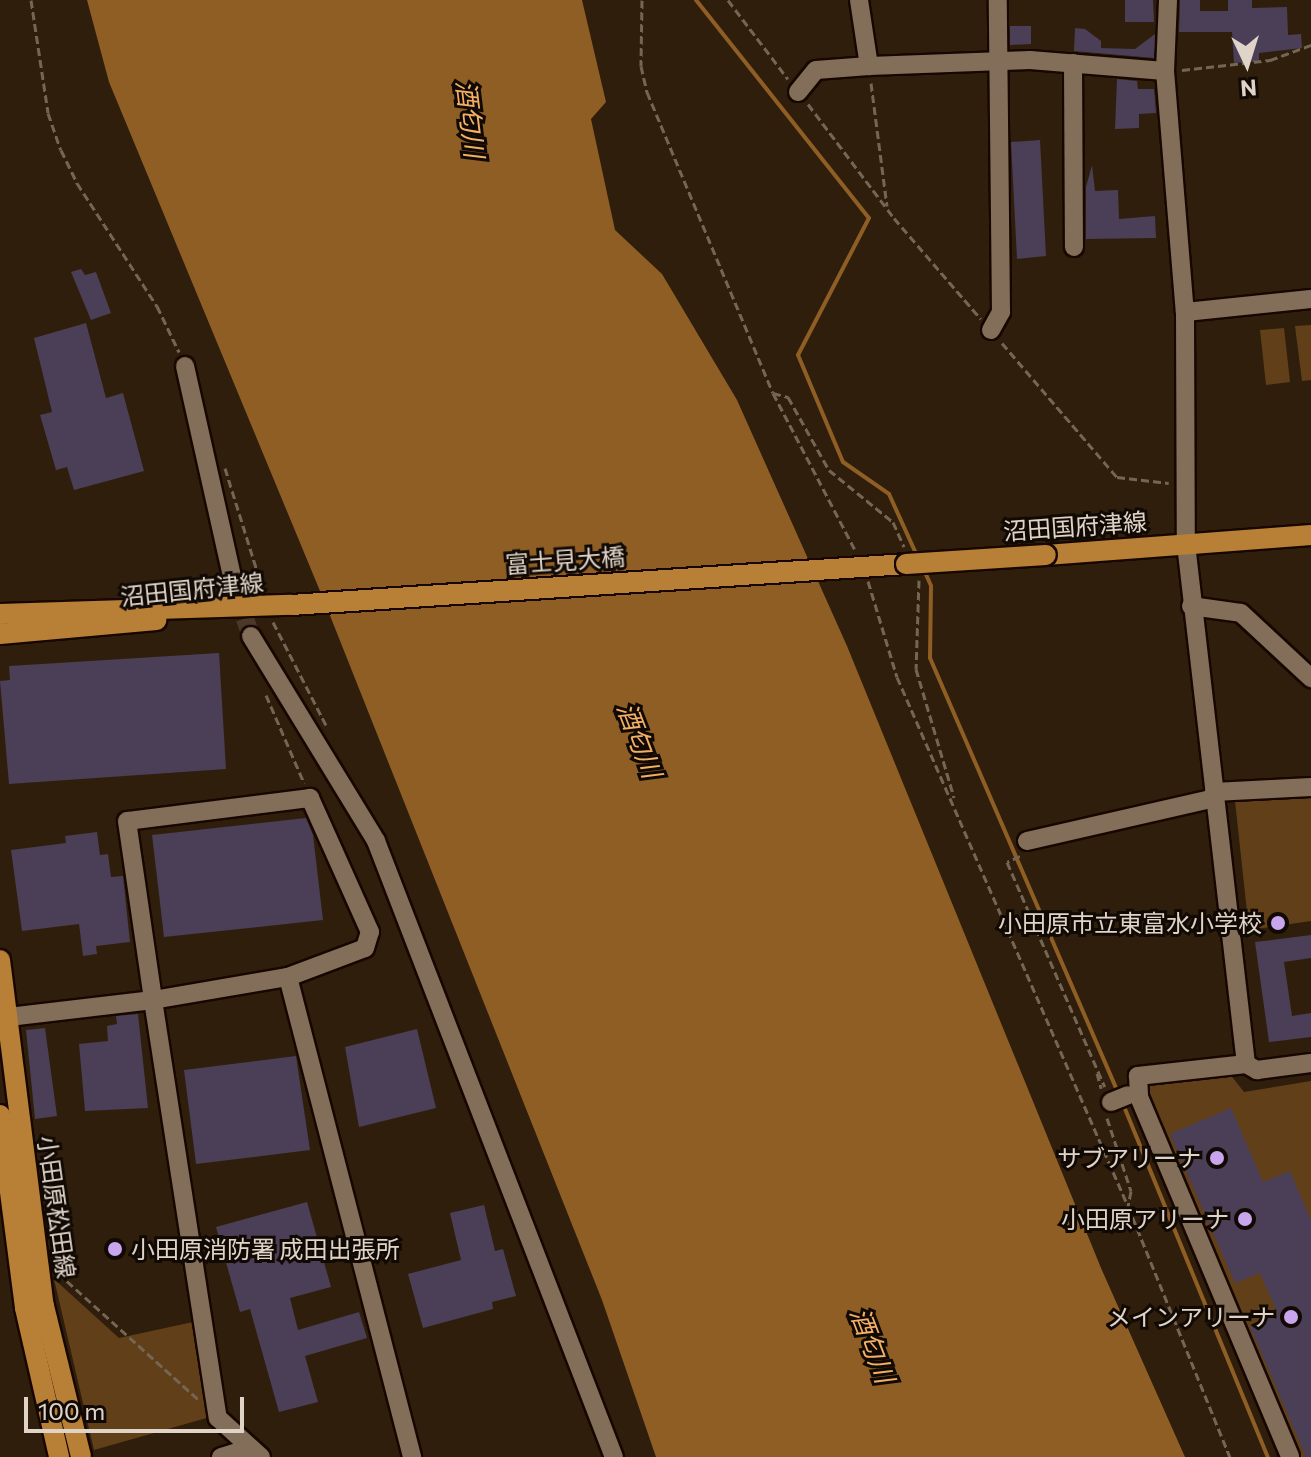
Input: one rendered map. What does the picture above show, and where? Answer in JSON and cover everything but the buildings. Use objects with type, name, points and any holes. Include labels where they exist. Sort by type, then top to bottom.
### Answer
[{"type":"main road","name":"沼田国府津線","points":[[842,568],[911,566],[1311,535]]},
{"type":"main road","name":"富士見大橋","points":[[291,605],[842,568]]},
{"type":"main road","name":"沼田国府津線","points":[[0,614],[291,605]]},
{"type":"main road","name":"沼田国府津線","points":[[0,634],[291,605]]},
{"type":"main road","name":"小田原松田線","points":[[0,960],[3,1017],[44,1306],[81,1457]]},
{"type":"main road","name":"小田原松田線","points":[[0,1115],[25,1308],[59,1457]]},
{"type":"street","points":[[859,0],[869,66]]},
{"type":"street","points":[[991,330],[1001,312],[998,0]]},
{"type":"street","points":[[1168,0],[1165,71],[1185,312],[1186,544],[1246,1064]]},
{"type":"street","points":[[798,92],[816,70],[869,66],[998,61],[1073,63],[1165,71]]},
{"type":"street","points":[[1073,63],[1074,247]]},
{"type":"street","points":[[1185,312],[1311,299]]},
{"type":"street","points":[[185,366],[234,586]]},
{"type":"street","points":[[1191,606],[1241,613],[1311,678]]},
{"type":"street","points":[[251,636],[376,841],[614,1457]]},
{"type":"street","points":[[1027,841],[1214,795],[1311,787]]},
{"type":"street","points":[[3,1017],[153,1000],[288,977],[365,948],[370,932],[310,798],[127,821],[153,1000],[218,1418],[256,1452]]},
{"type":"street","points":[[288,977],[412,1457]]},
{"type":"street","points":[[1290,1457],[1139,1097],[1138,1076],[1246,1064],[1257,1070],[1311,1063]]},
{"type":"street","points":[[221,1457],[256,1452]]},
{"type":"path","points":[[31,0],[48,113],[61,150],[77,183],[157,306],[185,366]]},
{"type":"path","points":[[642,0],[641,66],[647,92],[773,393],[863,567],[897,677],[955,803],[1128,1206],[1230,1457]]},
{"type":"path","points":[[728,0],[888,210],[1117,477],[1184,485]]},
{"type":"path","points":[[1165,71],[1235,66],[1311,45]]},
{"type":"path","points":[[869,66],[888,210]]},
{"type":"path","points":[[773,393],[788,397],[829,470],[893,522],[922,587],[916,669],[951,775],[955,803]]},
{"type":"path","points":[[220,453],[242,511],[267,605]]},
{"type":"path","points":[[261,682],[310,798]]},
{"type":"path","points":[[1011,860],[1097,1069],[1115,1101],[1131,1191],[1128,1206]]},
{"type":"path","points":[[1097,1069],[1115,1101]]},
{"type":"path","points":[[37,1254],[218,1418]]},
{"type":"shaded area","points":[[1311,325],[1311,380],[1302,381],[1295,326]]},
{"type":"shaded area","points":[[1284,328],[1290,382],[1266,385],[1260,330]]},
{"type":"shaded area","points":[[1311,797],[1311,921],[1249,930],[1235,801]]},
{"type":"shaded area","name":"小田原アリーナ","points":[[1229,1073],[1244,1092],[1311,1081],[1311,1457],[1279,1457],[1129,1101],[1156,1081]]},
{"type":"shaded area","points":[[54,1279],[119,1338],[193,1322],[210,1417],[94,1450]]},
{"type":"water","name":"酒匂川","points":[[87,0],[582,0],[606,102],[591,119],[615,230],[662,274],[737,400],[847,646],[1101,1268],[1185,1457],[656,1457],[602,1300],[325,603],[109,82]]},
{"type":"waterway","points":[[696,0],[869,218],[798,355],[843,462],[889,494],[918,558]]},
{"type":"waterway","points":[[924,570],[931,586],[930,658],[1118,1092]]},
{"type":"waterway","points":[[1123,1104],[1268,1457]]},
{"type":"tunnel","points":[[236,593],[251,636]]},
{"type":"place","name":"小田原市立東富水小学校","points":[[1278,923]]},
{"type":"place","name":"サブアリーナ","points":[[1217,1158]]},
{"type":"place","name":"小田原アリーナ","points":[[1245,1219]]},
{"type":"place","name":"小田原消防署 成田出張所","points":[[115,1249]]},
{"type":"place","name":"メインアリーナ","points":[[1291,1317]]}]
